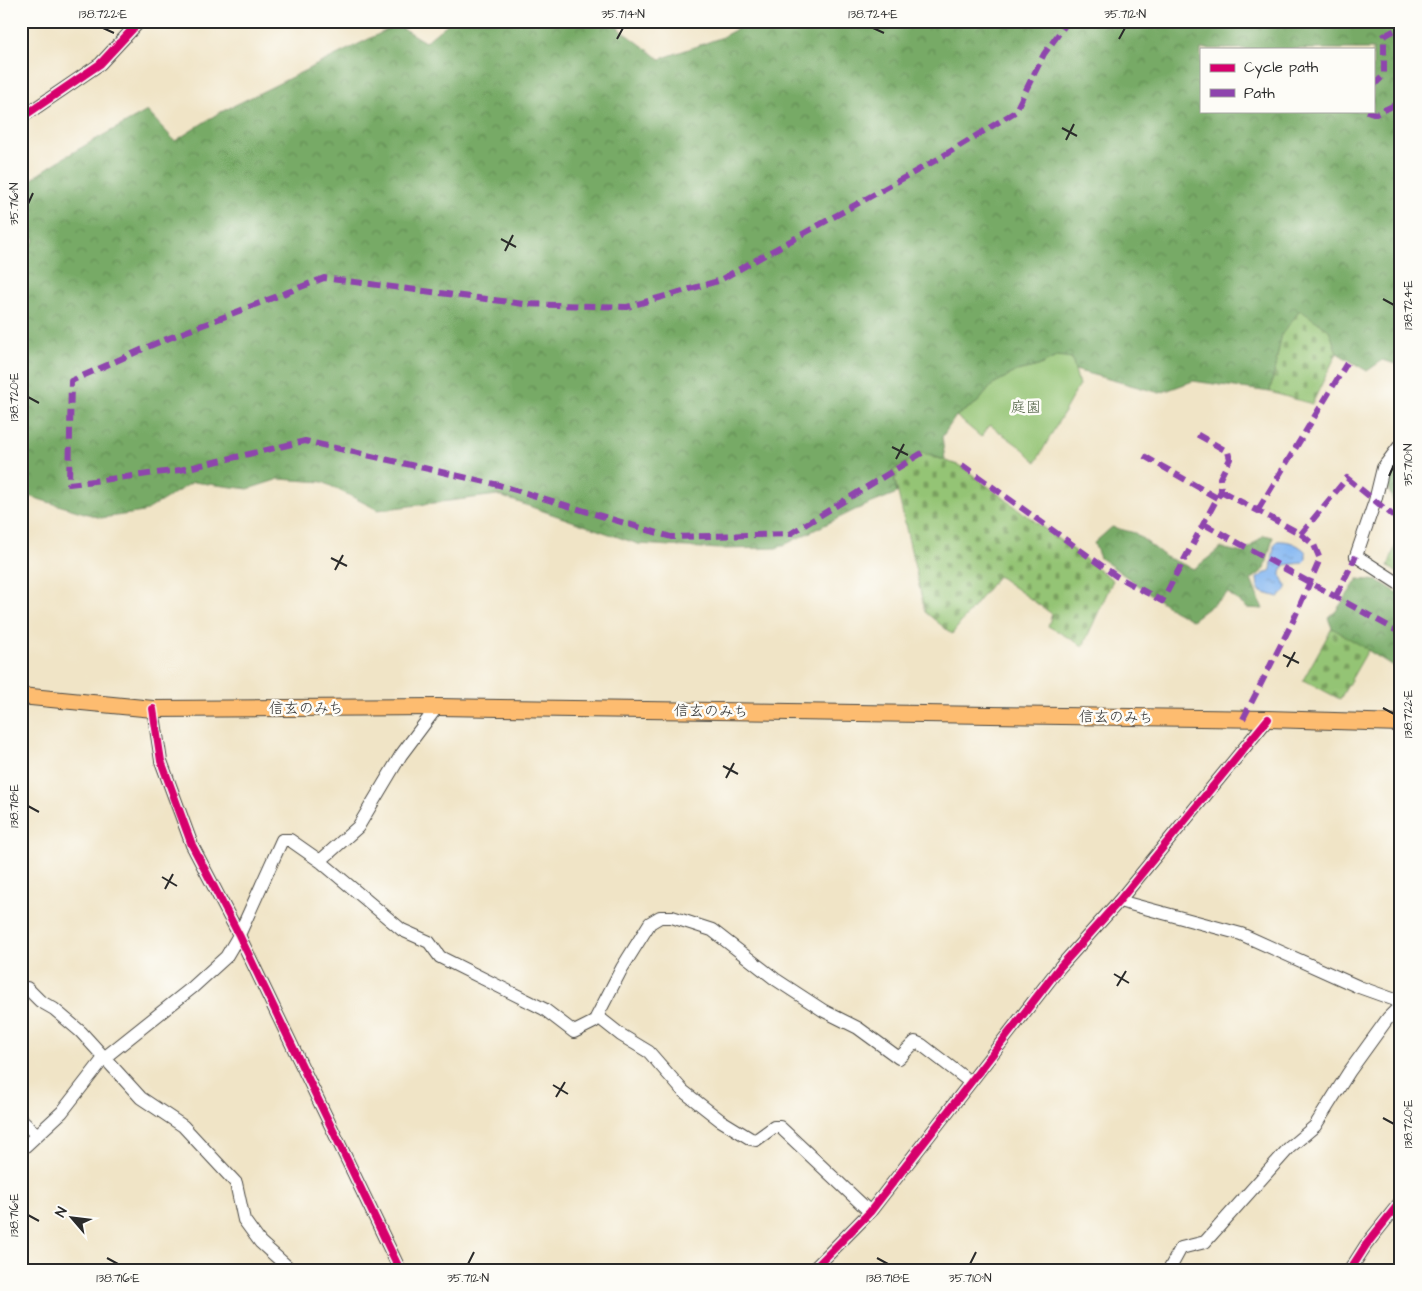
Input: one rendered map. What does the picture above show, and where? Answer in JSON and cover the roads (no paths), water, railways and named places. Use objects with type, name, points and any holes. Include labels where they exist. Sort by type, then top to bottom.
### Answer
[{"type":"main road","name":"信玄のみち","points":[[21,696],[153,709],[436,707],[1268,719],[1401,723]]},
{"type":"street","points":[[21,118],[100,64],[140,21]]},
{"type":"street","points":[[1401,444],[1383,468],[1375,501],[1356,556],[1401,585]]},
{"type":"street","points":[[320,861],[358,827],[401,755],[436,707]]},
{"type":"street","points":[[153,709],[160,760],[192,845],[239,935],[400,1270]]},
{"type":"street","points":[[814,1270],[870,1212],[1060,966],[1119,901],[1268,719]]},
{"type":"street","points":[[21,1150],[62,1112],[104,1058],[193,987],[226,957],[239,935],[282,840],[290,840],[320,861],[402,930],[429,942],[440,957],[544,1009],[574,1032],[594,1022],[622,968],[650,923],[660,917],[672,917],[712,930],[775,979],[824,1011],[858,1028],[892,1055],[899,1058],[915,1042],[922,1045],[970,1082]]},
{"type":"street","points":[[1119,901],[1242,934],[1401,1004],[1388,1018],[1360,1057],[1316,1126],[1289,1148],[1205,1242],[1181,1248],[1169,1270]]},
{"type":"street","points":[[27,988],[40,1001],[54,1009],[80,1032],[141,1098],[183,1126],[236,1183],[244,1220],[260,1242],[290,1270]]},
{"type":"street","points":[[597,1016],[621,1035],[649,1052],[684,1091],[720,1120],[751,1139],[756,1140],[774,1127],[780,1127],[870,1212]]},
{"type":"street","points":[[21,1120],[37,1135]]},
{"type":"street","points":[[1350,1270],[1366,1245],[1401,1202]]},
{"type":"water","points":[[1277,541],[1293,543],[1306,552],[1306,560],[1303,563],[1285,565],[1283,568],[1281,576],[1287,587],[1285,592],[1278,597],[1261,592],[1258,587],[1257,578],[1271,570],[1274,546]]},
{"type":"park label","name":"庭園","points":[[1026,407]]}]
